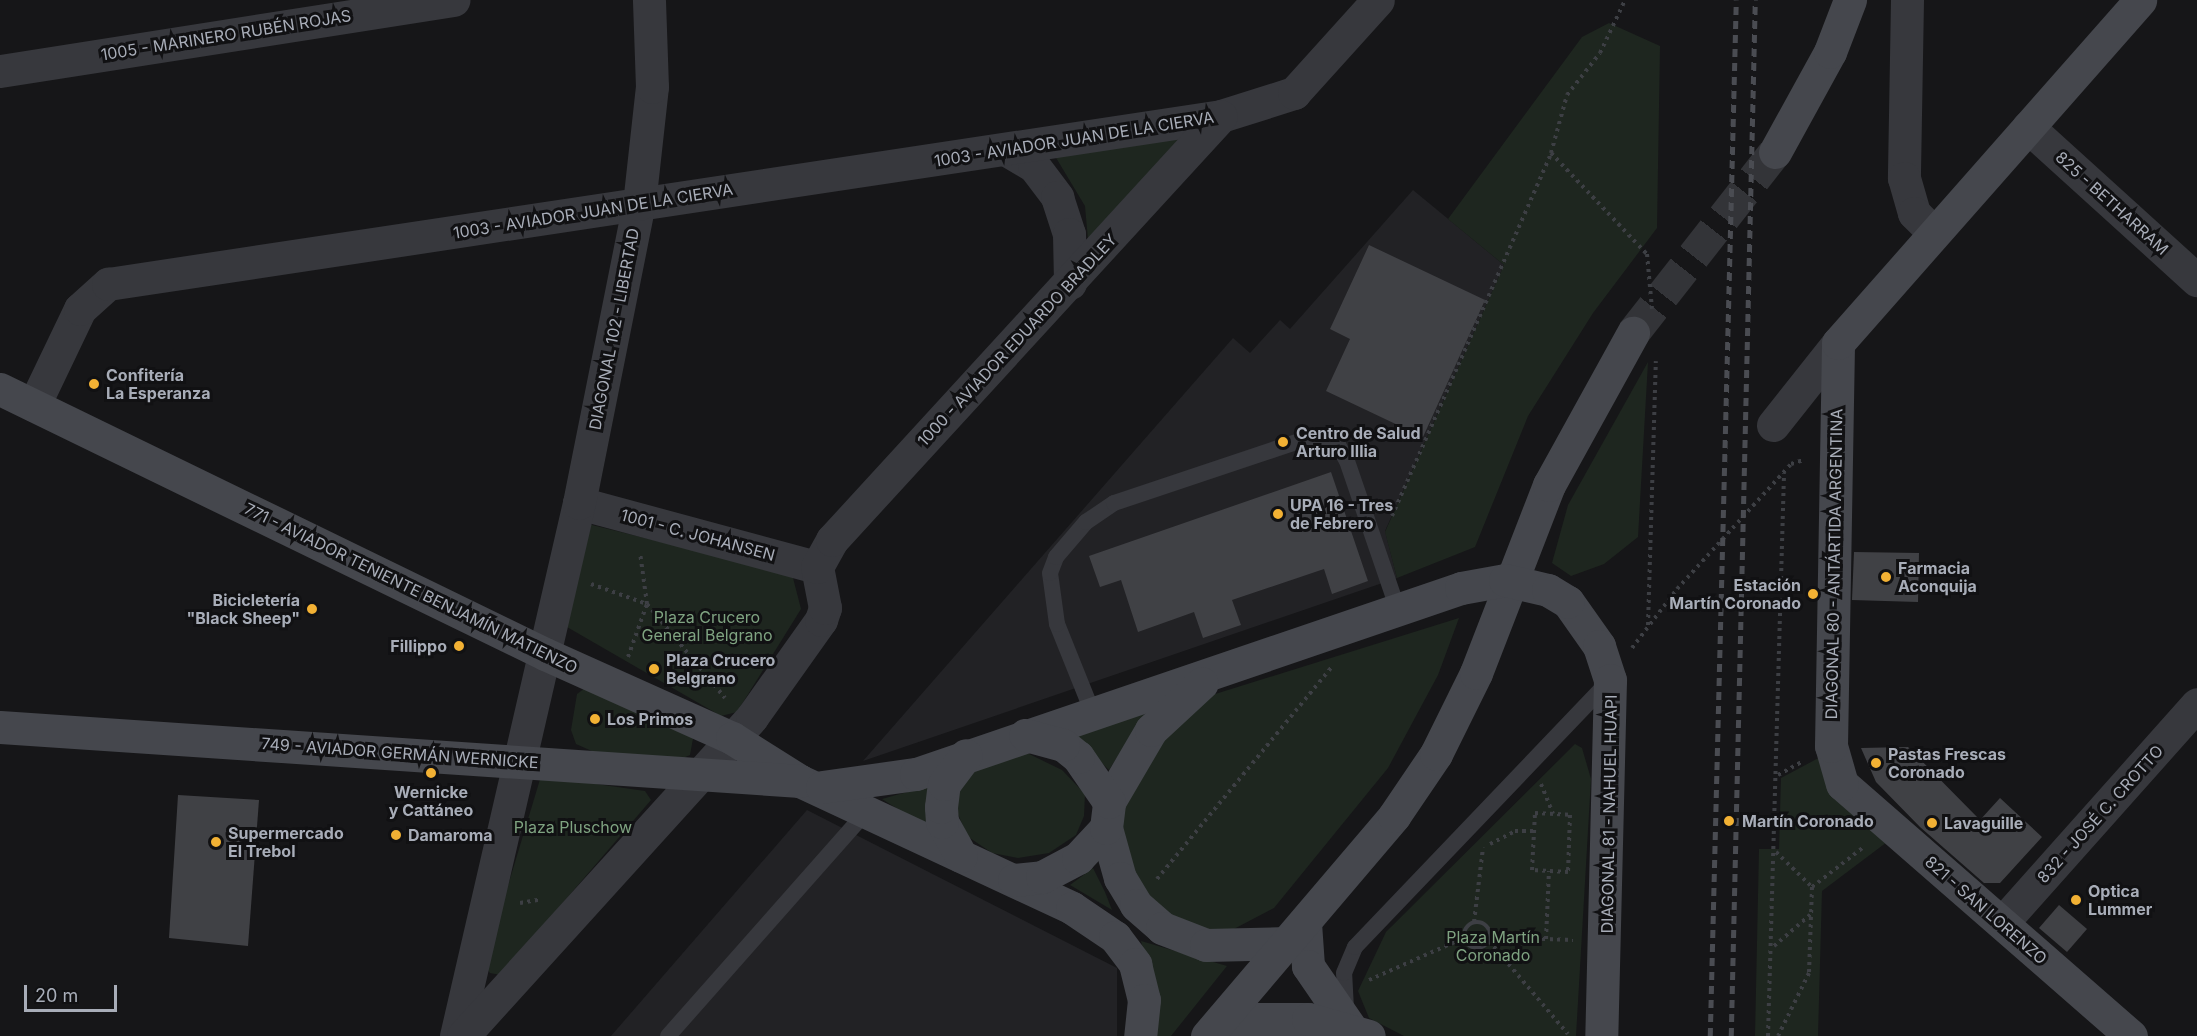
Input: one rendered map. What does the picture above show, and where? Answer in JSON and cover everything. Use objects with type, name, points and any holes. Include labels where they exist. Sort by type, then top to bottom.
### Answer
[{"type":"street","name":"1005 - MARINERO RUBÉN ROJAS","points":[[0,71],[453,0]]},
{"type":"street","name":"DIAGONAL 102 - LIBERTAD","points":[[456,1036],[484,909],[522,761],[579,503],[639,204],[652,87],[649,0]]},
{"type":"street","points":[[1221,116],[1294,93],[1378,0]]},
{"type":"street","points":[[1775,152],[1826,61],[1850,0]]},
{"type":"street","points":[[1907,0],[1904,178],[1914,213],[1932,231]]},
{"type":"street","points":[[1773,425],[1932,231],[2140,0]]},
{"type":"street","name":"1003 - AVIADOR JUAN DE LA CIERVA","points":[[34,405],[80,309],[108,284],[1221,116]]},
{"type":"street","name":"1000 - AVIADOR EDUARDO BRADLEY","points":[[817,567],[832,540],[1070,284],[1221,116]]},
{"type":"street","name":"825 - BETHARRAM","points":[[2028,127],[2197,280]]},
{"type":"street","points":[[1007,150],[1034,166],[1057,196],[1069,234],[1070,284]]},
{"type":"street","points":[[1214,1028],[1394,816],[1436,754],[1480,663],[1550,485],[1633,333]]},
{"type":"street","name":"DIAGONAL 80 - ANTÁRTIDA ARGENTINA","points":[[1838,343],[1831,746],[1842,784]]},
{"type":"street","name":"771 - AVIADOR TENIENTE BENJAMÍN MATIENZO","points":[[0,389],[545,654],[617,686],[742,728],[810,784],[961,856]]},
{"type":"street","name":"1001 - C. JOHANSEN","points":[[579,503],[817,567]]},
{"type":"street","points":[[463,1036],[695,775],[742,728],[821,620],[825,608],[817,567]]},
{"type":"street","name":"DIAGONAL 81 - NAHUEL HUAPI","points":[[1025,735],[1397,607],[1461,588],[1505,580],[1538,586],[1568,602],[1599,646],[1610,680],[1608,941],[1601,1036]]},
{"type":"street","name":"DIAGONAL 81 - NAHUEL HUAPI","points":[[1108,815],[1128,762],[1166,711],[1227,665]]},
{"type":"street","name":"832 - JOSÉ C. CROTTO","points":[[2002,923],[2197,704]]},
{"type":"street","name":"749 - AVIADOR GERMÁN WERNICKE","points":[[0,728],[522,761],[810,784]]},
{"type":"street","points":[[810,784],[894,779],[1025,735],[1063,745],[1078,757],[1108,815],[1112,858],[1136,905],[1162,928],[1206,945],[1296,933]]},
{"type":"street","points":[[966,755],[944,784],[941,807],[945,830],[961,856],[1014,880],[1115,937],[1142,983],[1140,1036]]},
{"type":"street","name":"821 - SAN LORENZO","points":[[1842,784],[2131,1036]]},
{"type":"street","points":[[1014,880],[1062,868],[1108,815]]},
{"type":"street","points":[[1296,933],[1311,974],[1360,1032]]},
{"type":"street","points":[[1214,1028],[1265,1017],[1360,1032]]},
{"type":"lane","points":[[1092,711],[1057,624],[1050,573],[1056,557],[1086,522],[1114,503],[1305,439],[1324,438],[1338,445],[1347,461],[1397,607]]},
{"type":"lane","points":[[1360,1032],[1342,991],[1355,947],[1610,680]]},
{"type":"lane","points":[[668,1036],[868,810]]},
{"type":"path","points":[[1389,521],[1538,184],[1567,95],[1605,45],[1625,0]]},
{"type":"path","points":[[1610,680],[1677,589],[1791,464],[1835,447]]},
{"type":"path","points":[[1768,1036],[1773,947],[1784,473]]},
{"type":"path","points":[[617,686],[647,604],[636,518]]},
{"type":"path","points":[[562,573],[647,604],[737,712],[742,728]]},
{"type":"path","points":[[1136,905],[1243,782],[1338,658]]},
{"type":"path","points":[[1342,991],[1464,938],[1474,922],[1487,810]]},
{"type":"path","points":[[1534,813],[1570,815],[1568,872],[1549,871],[1532,870],[1534,813]]},
{"type":"path","points":[[1812,887],[1890,827]]},
{"type":"path","points":[[1483,847],[1515,831],[1534,831]]},
{"type":"path","points":[[1775,852],[1812,887],[1809,973],[1778,1036]]},
{"type":"path","points":[[1545,939],[1549,871]]},
{"type":"path","points":[[484,909],[591,891]]},
{"type":"path","points":[[1773,947],[1811,914]]},
{"type":"path","points":[[1474,922],[1486,925],[1490,939],[1569,1036]]},
{"type":"path","points":[[1464,938],[1473,948],[1490,939],[1608,941]]},
{"type":"shaded area","name":"Centro de Salud Arturo Illia","points":[[1413,190],[1504,265],[1385,531],[1397,578],[863,761],[1233,338],[1250,353],[1280,320],[1290,329]]},
{"type":"shaded area","points":[[807,810],[1117,968],[1117,1036],[611,1036]]},
{"type":"green space","points":[[1609,23],[1660,46],[1657,228],[1593,313],[1528,416],[1475,547],[1397,578],[1385,532],[1504,265],[1448,219],[1582,37]]},
{"type":"green space","points":[[1191,132],[1088,239],[1085,206],[1055,156]]},
{"type":"green space","points":[[1648,362],[1638,537],[1604,564],[1571,576],[1552,563],[1568,505]]},
{"type":"green space","name":"Plaza Crucero General Belgrano","points":[[584,523],[792,574],[801,609],[737,712],[721,716],[567,627]]},
{"type":"green space","points":[[1459,618],[1438,675],[1388,768],[1274,908],[1232,930],[1206,929],[1166,916],[1135,880],[1124,846],[1122,803],[1152,744],[1196,700]]},
{"type":"green space","points":[[585,688],[694,733],[690,755],[681,759],[594,752],[576,744],[571,730],[577,694]]},
{"type":"green space","points":[[1150,706],[1109,770],[1070,732]]},
{"type":"green space","name":"Plaza Martín Coronado","points":[[1575,744],[1582,748],[1591,779],[1576,1036],[1404,1036],[1369,1018],[1358,991],[1386,932]]},
{"type":"green space","points":[[1027,753],[1062,770],[1085,794],[1084,816],[1076,835],[1049,853],[1018,858],[992,853],[967,836],[956,809],[959,781],[983,760]]},
{"type":"green space","points":[[1826,754],[1891,839],[1822,891],[1818,1036],[1755,1036],[1759,849],[1779,849],[1781,778]]},
{"type":"green space","name":"Plaza Pluschow","points":[[541,776],[645,791],[651,800],[501,975],[490,973],[484,965]]},
{"type":"green space","points":[[931,786],[927,828],[882,799],[896,795]]},
{"type":"green space","points":[[1093,868],[1105,892],[1112,910],[1070,885]]},
{"type":"green space","points":[[1141,941],[1227,966],[1171,1036],[1151,1036],[1155,1002]]},
{"type":"building","points":[[1369,245],[1485,300],[1423,437],[1326,391],[1350,339],[1330,329]]},
{"type":"building","name":"UPA 16 - Tres de Febrero","points":[[1331,472],[1368,581],[1332,594],[1324,569],[1232,600],[1241,625],[1203,638],[1194,612],[1138,632],[1121,580],[1100,587],[1089,556]]},
{"type":"building","name":"Farmacia Aconquija","points":[[1854,552],[1919,553],[1918,602],[1852,600]]},
{"type":"building","points":[[1908,747],[1980,820],[2000,798],[2042,837],[2000,883],[1984,883],[1920,827],[1876,782],[1861,748]]},
{"type":"building","points":[[178,795],[259,800],[248,946],[169,938]]},
{"type":"building","points":[[2059,905],[2087,929],[2067,952],[2039,928]]},
{"type":"tunnel","points":[[1633,333],[1775,152]]},
{"type":"railway","points":[[1710,1036],[1736,0]]},
{"type":"railway","points":[[1731,1036],[1755,0]]},
{"type":"place","name":"Confitería La Esperanza","points":[[94,384]]},
{"type":"place","name":"Centro de Salud Arturo Illia","points":[[1283,442]]},
{"type":"place","name":"UPA 16 - Tres de Febrero","points":[[1278,514]]},
{"type":"place","name":"Farmacia Aconquija","points":[[1886,577]]},
{"type":"place","name":"Estación Martín Coronado","points":[[1813,594]]},
{"type":"place","name":"Bicicletería \"Black Sheep\"","points":[[312,609]]},
{"type":"place","name":"Fillippo","points":[[459,646]]},
{"type":"place","name":"Plaza Crucero Belgrano","points":[[654,669]]},
{"type":"place","name":"Los Primos","points":[[595,719]]},
{"type":"place","name":"Pastas Frescas Coronado","points":[[1876,763]]},
{"type":"place","name":"Wernicke y Cattáneo","points":[[431,773]]},
{"type":"place","name":"Martín Coronado","points":[[1729,821]]},
{"type":"place","name":"Lavaguille","points":[[1932,823]]},
{"type":"place","name":"Damaroma","points":[[396,835]]},
{"type":"place","name":"Supermercado El Trebol","points":[[216,842]]},
{"type":"place","name":"Optica Lummer","points":[[2076,900]]}]
